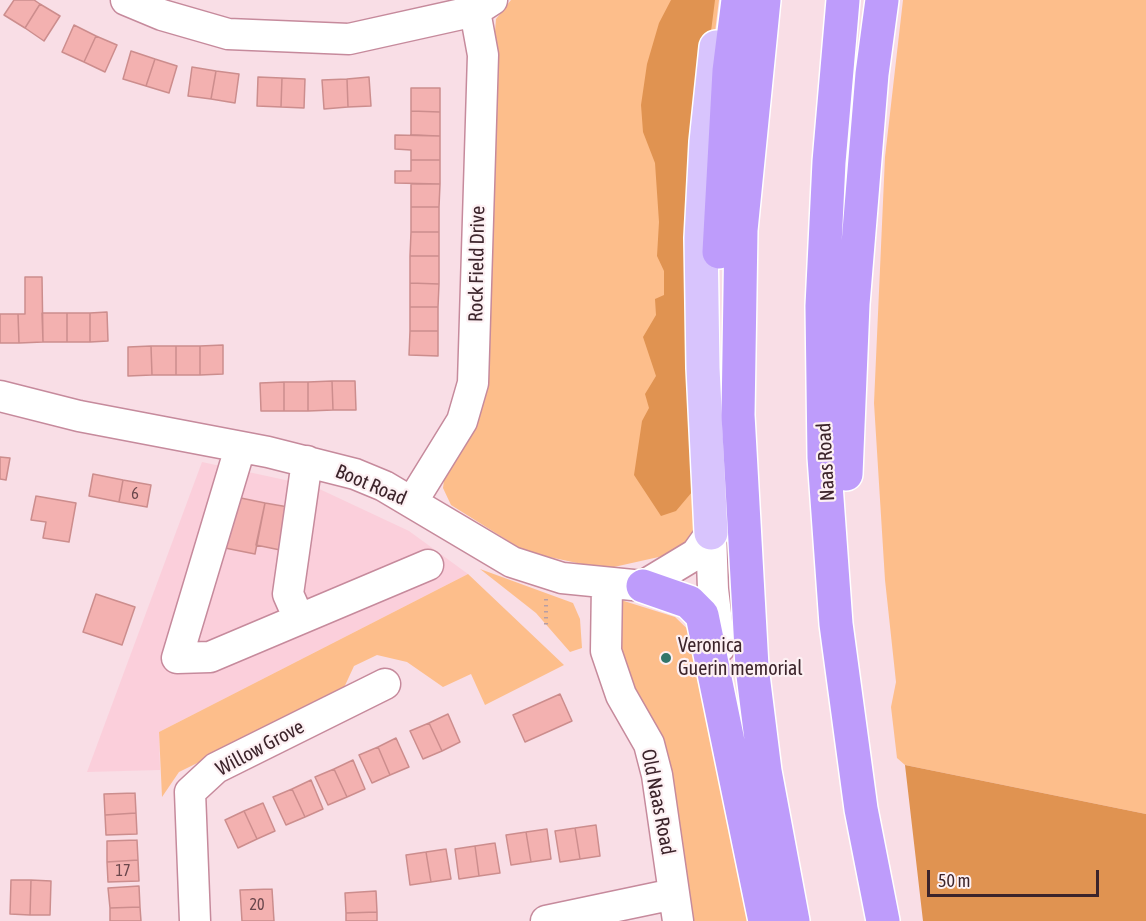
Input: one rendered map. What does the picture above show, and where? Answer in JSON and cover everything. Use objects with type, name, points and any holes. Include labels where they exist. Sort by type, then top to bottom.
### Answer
[{"type":"highway","points":[[738,0],[728,82],[718,253],[723,419],[730,534],[751,650]]},
{"type":"highway","points":[[764,0],[756,59],[741,242],[738,415],[751,650],[765,771],[793,921]]},
{"type":"highway","name":"Naas Road","points":[[843,0],[829,162],[822,306],[824,457],[836,624],[861,809],[883,921]]},
{"type":"highway","points":[[836,624],[846,557],[847,413],[854,304],[872,74],[882,0]]},
{"type":"highway","points":[[643,586],[689,602],[702,615],[765,921]]},
{"type":"main road","points":[[711,533],[703,368],[701,238],[706,142],[723,0]]},
{"type":"street","points":[[126,0],[162,8],[228,34],[349,39],[484,5]]},
{"type":"street","name":"Rock Field Drive","points":[[412,502],[462,421],[473,383],[484,5]]},
{"type":"street","name":"Boot Road","points":[[0,396],[101,421],[307,461],[355,474],[412,502],[512,562],[562,578],[643,586]]},
{"type":"street","points":[[240,448],[177,658],[210,657],[428,565]]},
{"type":"street","points":[[299,619],[288,594],[307,461]]},
{"type":"street","points":[[643,586],[696,554],[711,533]]},
{"type":"street","points":[[711,533],[713,589],[735,773]]},
{"type":"street","name":"Old Naas Road","points":[[607,584],[606,651],[621,695],[649,744],[657,775],[676,907]]},
{"type":"street","name":"Willow Grove","points":[[195,921],[190,792],[216,768],[385,684]]},
{"type":"street","points":[[546,921],[676,907]]},
{"type":"path","points":[[546,594],[546,625]]},
{"type":"shaded area","points":[[511,0],[719,0],[702,136],[704,519],[681,552],[605,569],[526,552],[451,505],[443,488],[446,464],[462,437],[496,19]]},
{"type":"shaded area","points":[[671,0],[715,0],[708,55],[691,442],[692,492],[676,511],[661,516],[634,475],[642,421],[649,408],[645,394],[656,376],[643,337],[656,315],[655,299],[664,295],[664,271],[657,256],[659,222],[655,163],[643,132],[641,105],[647,64],[659,23]]},
{"type":"shaded area","points":[[903,0],[1146,0],[1146,814],[905,765],[897,758],[891,707],[896,682],[885,580],[874,403],[885,157]]},
{"type":"shaded area","points":[[202,462],[313,486],[409,531],[468,574],[159,732],[160,770],[87,772]]},
{"type":"shaded area","points":[[480,569],[573,603],[580,619],[582,648],[570,652],[536,613]]},
{"type":"shaded area","points":[[468,574],[564,665],[485,705],[471,674],[443,687],[407,662],[377,655],[354,666],[342,692],[179,772],[162,797],[159,732]]},
{"type":"shaded area","points":[[608,596],[675,617],[701,642],[754,921],[690,921],[611,642]]},
{"type":"shaded area","points":[[905,765],[1146,814],[1146,921],[923,921]]},
{"type":"building","points":[[14,0],[34,0],[40,4],[25,28],[4,15]]},
{"type":"building","points":[[40,4],[60,16],[44,41],[25,28]]},
{"type":"building","points":[[74,25],[96,36],[84,62],[62,52]]},
{"type":"building","points":[[96,36],[117,45],[105,72],[84,62]]},
{"type":"building","points":[[131,51],[155,59],[146,86],[123,79]]},
{"type":"building","points":[[155,59],[177,66],[169,93],[146,86]]},
{"type":"building","points":[[192,67],[216,71],[211,99],[188,96]]},
{"type":"building","points":[[216,71],[239,74],[235,103],[211,99]]},
{"type":"building","points":[[258,77],[282,78],[281,107],[257,106]]},
{"type":"building","points":[[369,77],[371,106],[348,107],[347,79]]},
{"type":"building","points":[[282,78],[305,79],[304,108],[281,107]]},
{"type":"building","points":[[347,79],[348,107],[324,109],[322,80]]},
{"type":"building","points":[[411,88],[440,88],[440,112],[411,111]]},
{"type":"building","points":[[411,111],[440,112],[440,136],[411,135]]},
{"type":"building","points":[[395,135],[440,136],[440,160],[411,160],[411,150],[395,149]]},
{"type":"building","points":[[411,160],[440,160],[440,184],[395,183],[395,171],[411,171]]},
{"type":"building","points":[[411,184],[440,184],[439,207],[411,207]]},
{"type":"building","points":[[411,207],[439,207],[439,232],[411,232]]},
{"type":"building","points":[[411,232],[439,232],[439,256],[410,256]]},
{"type":"building","points":[[410,256],[439,256],[439,284],[410,283]]},
{"type":"building","points":[[25,277],[42,277],[43,342],[19,343],[18,314],[25,314]]},
{"type":"building","points":[[410,283],[439,284],[438,307],[410,307]]},
{"type":"building","points":[[410,307],[438,307],[438,331],[410,331]]},
{"type":"building","points":[[107,312],[108,341],[90,342],[90,313]]},
{"type":"building","points":[[42,313],[67,313],[67,342],[43,342]]},
{"type":"building","points":[[67,313],[90,313],[90,342],[67,342]]},
{"type":"building","points":[[0,314],[18,314],[19,343],[0,343]]},
{"type":"building","points":[[410,331],[438,331],[438,356],[409,355]]},
{"type":"building","points":[[223,345],[223,374],[200,375],[200,346]]},
{"type":"building","points":[[151,346],[176,346],[176,375],[152,375]]},
{"type":"building","points":[[151,346],[152,375],[128,376],[128,347]]},
{"type":"building","points":[[176,346],[200,346],[200,375],[176,375]]},
{"type":"building","points":[[332,381],[355,381],[356,410],[333,410]]},
{"type":"building","points":[[332,381],[333,410],[308,411],[308,382]]},
{"type":"building","points":[[284,382],[308,382],[308,411],[284,411]]},
{"type":"building","points":[[284,382],[284,411],[261,411],[260,383]]},
{"type":"building","points":[[0,457],[10,458],[6,480],[0,479]]},
{"type":"building","points":[[93,474],[123,480],[119,502],[89,496]]},
{"type":"building","points":[[123,480],[151,485],[147,507],[119,502]]},
{"type":"building","points":[[36,496],[76,503],[69,542],[43,538],[46,522],[31,520]]},
{"type":"building","points":[[236,497],[265,503],[255,554],[225,548]]},
{"type":"building","points":[[265,503],[294,508],[285,551],[256,545]]},
{"type":"building","points":[[96,594],[135,607],[122,645],[83,632]]},
{"type":"building","points":[[560,694],[572,721],[525,742],[513,715]]},
{"type":"building","points":[[448,714],[460,742],[442,751],[429,723]]},
{"type":"building","points":[[429,723],[442,751],[423,759],[410,731]]},
{"type":"building","points":[[396,738],[409,767],[390,775],[378,747]]},
{"type":"building","points":[[378,747],[390,775],[372,783],[359,755]]},
{"type":"building","points":[[353,760],[365,789],[347,797],[334,769]]},
{"type":"building","points":[[334,769],[347,797],[328,805],[315,777]]},
{"type":"building","points":[[311,780],[323,809],[305,817],[292,789]]},
{"type":"building","points":[[292,789],[305,817],[286,825],[273,797]]},
{"type":"building","points":[[135,793],[136,813],[105,815],[104,794]]},
{"type":"building","points":[[263,803],[275,831],[257,839],[244,811]]},
{"type":"building","points":[[244,811],[257,839],[238,848],[225,820]]},
{"type":"building","points":[[136,813],[137,834],[106,835],[105,815]]},
{"type":"building","points":[[596,825],[600,856],[580,859],[575,828]]},
{"type":"building","points":[[575,828],[580,859],[560,862],[555,831]]},
{"type":"building","points":[[547,829],[551,859],[531,862],[526,832]]},
{"type":"building","points":[[526,832],[531,862],[511,865],[506,835]]},
{"type":"building","points":[[137,840],[138,860],[107,862],[107,841]]},
{"type":"building","points":[[495,843],[500,873],[479,876],[475,846]]},
{"type":"building","points":[[475,846],[479,876],[459,879],[455,849]]},
{"type":"building","points":[[446,849],[451,879],[431,882],[426,852]]},
{"type":"building","points":[[426,852],[431,882],[410,885],[406,855]]},
{"type":"building","points":[[138,860],[139,881],[108,882],[107,862]]},
{"type":"building","points":[[11,880],[31,880],[30,915],[10,914]]},
{"type":"building","points":[[31,880],[51,881],[50,915],[30,915]]},
{"type":"building","points":[[139,886],[140,907],[110,908],[108,888]]},
{"type":"building","points":[[272,889],[274,921],[242,921],[240,890]]},
{"type":"building","points":[[376,891],[377,912],[346,913],[345,893]]},
{"type":"building","points":[[140,907],[141,921],[110,921],[110,908]]},
{"type":"building","points":[[377,912],[377,921],[346,921],[346,913]]},
{"type":"place","name":"Veronica Guerin memorial","points":[[666,658]]}]
